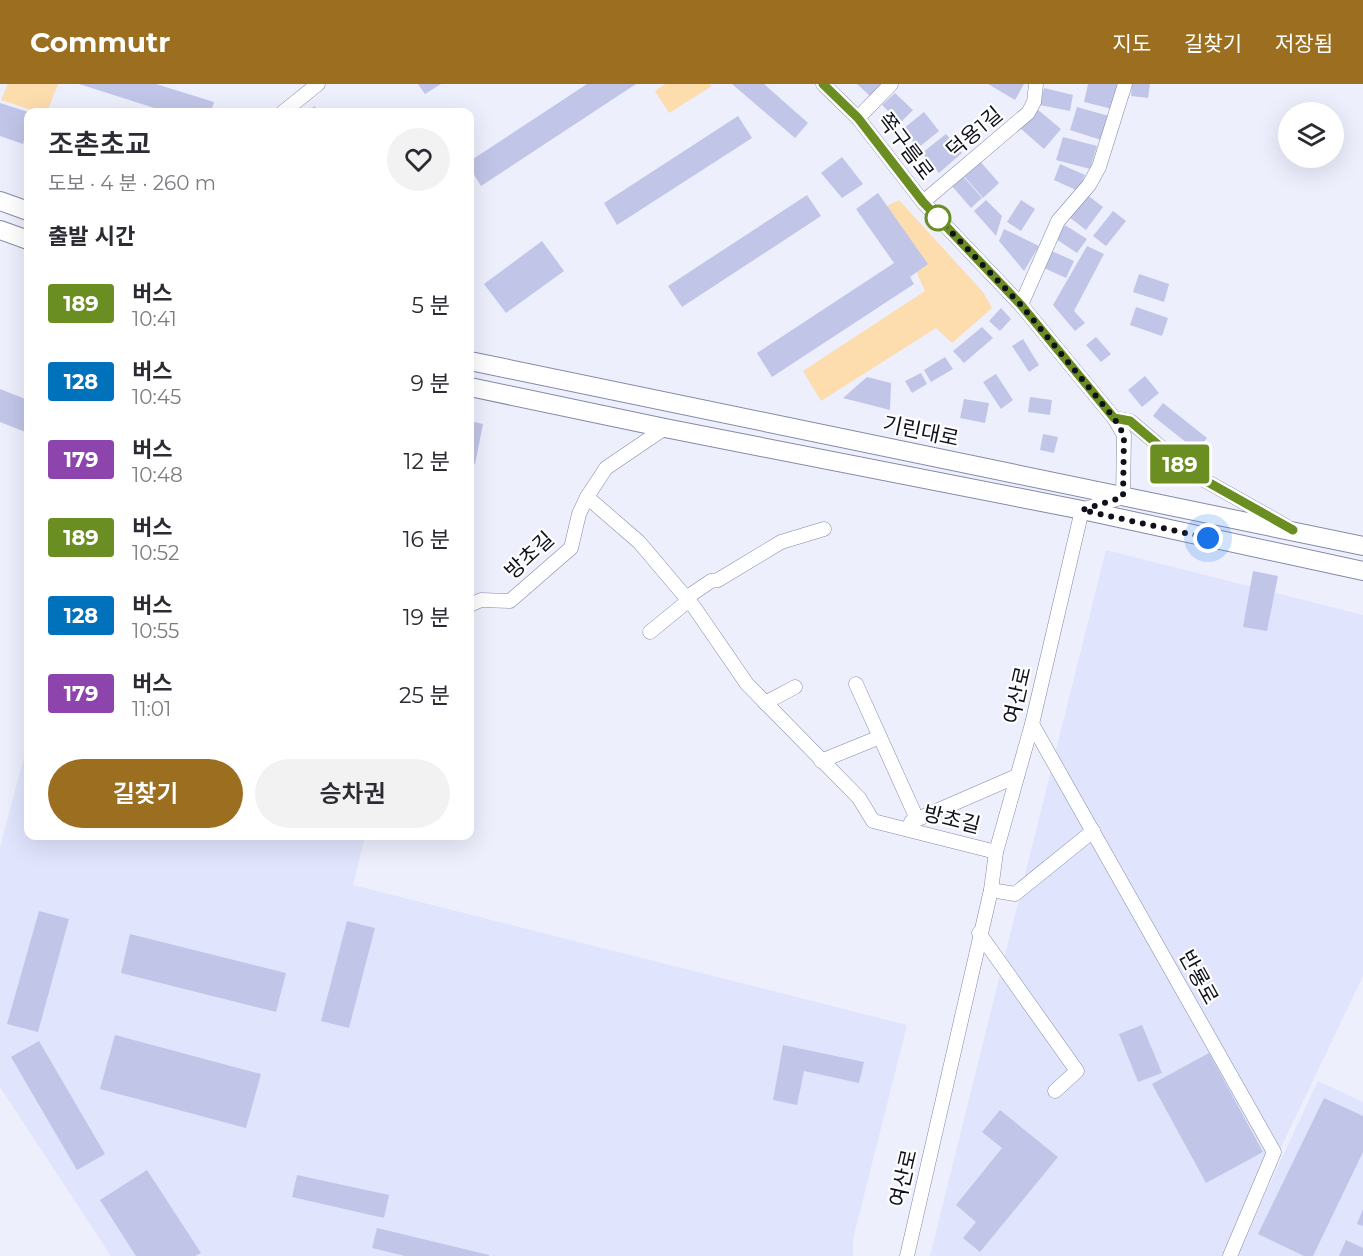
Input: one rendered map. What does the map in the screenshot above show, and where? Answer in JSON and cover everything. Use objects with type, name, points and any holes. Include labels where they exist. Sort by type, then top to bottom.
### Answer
[{"type":"street","points":[[288,108],[318,84]]},
{"type":"street","name":"쪽구름로","points":[[823,84],[858,118],[923,202],[1021,305],[1114,418],[1124,435],[1123,497]]},
{"type":"street","name":"쪽구름로","points":[[858,118],[891,84]]},
{"type":"street","points":[[1021,305],[1058,221],[1089,185],[1099,167],[1125,84]]},
{"type":"street","name":"덕용1길","points":[[923,202],[1028,113],[1034,102],[1034,86]]},
{"type":"street","points":[[0,201],[24,210]]},
{"type":"street","points":[[0,230],[24,239]]},
{"type":"street","name":"기린대로","points":[[474,362],[1363,546]]},
{"type":"street","points":[[474,388],[1082,510],[1363,571]]},
{"type":"street","name":"쪽구름로","points":[[1114,418],[1130,421],[1190,472],[1293,530]]},
{"type":"street","name":"방초길","points":[[474,602],[480,600],[510,601],[571,548],[579,514],[606,468],[665,428]]},
{"type":"street","name":"방초길","points":[[587,497],[639,542],[687,600],[747,684],[859,798],[873,821],[996,852]]},
{"type":"street","points":[[1082,510],[1123,497]]},
{"type":"street","name":"여산로","points":[[907,1256],[979,933],[991,890],[996,852],[1032,724],[1082,510]]},
{"type":"street","points":[[650,632],[711,581],[718,580],[781,542],[824,529]]},
{"type":"street","name":"방초길","points":[[856,684],[917,819]]},
{"type":"street","points":[[765,702],[795,687]]},
{"type":"street","name":"반룡로","points":[[1032,724],[1274,1152],[1230,1256]]},
{"type":"street","points":[[821,761],[880,737]]},
{"type":"street","name":"방초길","points":[[898,827],[1017,776]]},
{"type":"street","points":[[991,890],[1015,894],[1093,831]]},
{"type":"street","points":[[979,933],[1077,1071],[1055,1091]]},
{"type":"shaded area","points":[[8,84],[58,84],[49,108],[26,108],[1,100]]},
{"type":"shaded area","points":[[665,84],[709,84],[712,86],[669,113],[655,91]]},
{"type":"shaded area","points":[[899,200],[983,292],[992,308],[952,343],[936,328],[821,401],[803,371],[925,291],[887,206]]},
{"type":"shaded area","points":[[1106,550],[1363,615],[1363,976],[1229,1256],[930,1256]]},
{"type":"shaded area","points":[[24,757],[24,840],[364,840],[353,885],[907,1025],[853,1239],[853,1256],[111,1256],[0,1087],[0,847]]},
{"type":"shaded area","points":[[1318,1081],[1363,1102],[1363,1256],[1236,1256]]},
{"type":"building","points":[[79,84],[156,84],[214,102],[212,108],[154,108]]},
{"type":"building","points":[[418,84],[441,84],[425,94]]},
{"type":"building","points":[[587,84],[636,84],[481,186],[474,175],[474,158]]},
{"type":"building","points":[[732,84],[764,84],[808,123],[795,138]]},
{"type":"building","points":[[857,84],[881,84],[870,96]]},
{"type":"building","points":[[988,84],[1024,84],[1015,100]]},
{"type":"building","points":[[1088,84],[1118,84],[1112,109],[1084,102]]},
{"type":"building","points":[[1132,84],[1150,84],[1148,98],[1131,96]]},
{"type":"building","points":[[1044,88],[1073,95],[1070,111],[1040,105]]},
{"type":"building","points":[[895,93],[913,110],[900,123],[882,105]]},
{"type":"building","points":[[0,103],[24,111],[23,144],[0,136]]},
{"type":"building","points":[[1077,107],[1109,116],[1101,140],[1070,130]]},
{"type":"building","points":[[1037,109],[1061,129],[1044,149],[1020,128]]},
{"type":"building","points":[[924,112],[939,131],[918,148],[903,129]]},
{"type":"building","points":[[738,116],[752,138],[617,225],[604,203]]},
{"type":"building","points":[[946,134],[962,153],[939,173],[922,153]]},
{"type":"building","points":[[1063,137],[1097,146],[1090,169],[1056,160]]},
{"type":"building","points":[[842,157],[863,184],[842,198],[821,173]]},
{"type":"building","points":[[979,160],[999,183],[983,198],[963,175]]},
{"type":"building","points":[[1060,164],[1085,175],[1078,191],[1054,180]]},
{"type":"building","points":[[962,175],[982,198],[971,208],[951,185]]},
{"type":"building","points":[[878,193],[928,264],[910,277],[914,284],[772,377],[757,353],[894,263],[856,209]]},
{"type":"building","points":[[1086,194],[1103,207],[1086,230],[1069,217]]},
{"type":"building","points":[[807,195],[821,216],[682,307],[668,286]]},
{"type":"building","points":[[986,200],[1002,216],[996,236],[974,211]]},
{"type":"building","points":[[1021,200],[1035,209],[1021,231],[1007,222]]},
{"type":"building","points":[[1113,211],[1126,221],[1106,246],[1093,236]]},
{"type":"building","points":[[1065,225],[1087,239],[1077,253],[1056,239]]},
{"type":"building","points":[[1004,229],[1039,246],[1024,271],[999,241]]},
{"type":"building","points":[[542,241],[564,271],[506,313],[484,284]]},
{"type":"building","points":[[1087,246],[1104,254],[1074,311],[1085,323],[1075,331],[1053,305]]},
{"type":"building","points":[[1052,251],[1074,261],[1066,278],[1044,268]]},
{"type":"building","points":[[1139,274],[1169,284],[1164,302],[1133,292]]},
{"type":"building","points":[[1136,307],[1168,318],[1162,336],[1130,325]]},
{"type":"building","points":[[1001,308],[1011,319],[1000,331],[989,321]]},
{"type":"building","points":[[982,327],[993,338],[964,363],[953,351]]},
{"type":"building","points":[[1096,337],[1111,354],[1101,362],[1086,345]]},
{"type":"building","points":[[1023,339],[1039,365],[1029,372],[1012,346]]},
{"type":"building","points":[[945,357],[953,369],[931,382],[924,370]]},
{"type":"building","points":[[921,373],[927,384],[912,393],[905,381]]},
{"type":"building","points":[[996,374],[1013,400],[1001,409],[983,382]]},
{"type":"building","points":[[1145,376],[1159,393],[1142,407],[1128,390]]},
{"type":"building","points":[[867,377],[891,383],[890,410],[843,398]]},
{"type":"building","points":[[0,389],[24,398],[24,431],[0,422]]},
{"type":"building","points":[[1030,397],[1052,400],[1050,415],[1028,412]]},
{"type":"building","points":[[964,399],[989,403],[985,423],[960,418]]},
{"type":"building","points":[[1163,403],[1207,438],[1197,451],[1153,416]]},
{"type":"building","points":[[474,422],[483,424],[474,464]]},
{"type":"building","points":[[1043,434],[1058,437],[1054,453],[1040,450]]},
{"type":"building","points":[[1253,571],[1278,576],[1267,631],[1243,627]]},
{"type":"building","points":[[39,911],[69,919],[38,1032],[7,1024]]},
{"type":"building","points":[[347,921],[375,928],[349,1028],[321,1021]]},
{"type":"building","points":[[130,934],[286,973],[276,1012],[121,973]]},
{"type":"building","points":[[1142,1025],[1162,1073],[1138,1082],[1119,1034]]},
{"type":"building","points":[[115,1035],[261,1074],[246,1128],[100,1089]]},
{"type":"building","points":[[39,1041],[105,1154],[77,1170],[11,1057]]},
{"type":"building","points":[[783,1045],[864,1062],[859,1083],[804,1071],[797,1105],[773,1100]]},
{"type":"building","points":[[1209,1053],[1263,1152],[1206,1183],[1152,1084]]},
{"type":"building","points":[[1324,1098],[1363,1116],[1363,1152],[1313,1256],[1304,1256],[1258,1234]]},
{"type":"building","points":[[1000,1110],[1058,1157],[980,1252],[963,1238],[976,1222],[956,1205],[1002,1148],[982,1132]]},
{"type":"building","points":[[147,1170],[201,1253],[195,1256],[136,1256],[100,1200]]},
{"type":"building","points":[[297,1175],[389,1195],[384,1218],[292,1197]]},
{"type":"building","points":[[1363,1209],[1363,1226],[1357,1224]]},
{"type":"building","points":[[377,1228],[489,1256],[405,1256],[372,1248]]},
{"type":"building","points":[[1346,1240],[1363,1248],[1363,1256],[1339,1256]]},
{"type":"bus line","name":"189","points":[[823,84],[858,118],[923,202],[1021,305],[1114,418],[1130,421],[1190,472],[1293,530]]},
{"type":"route","points":[[938,218],[1021,305],[1114,418],[1124,435],[1123,497],[1082,510],[1208,538]]}]
